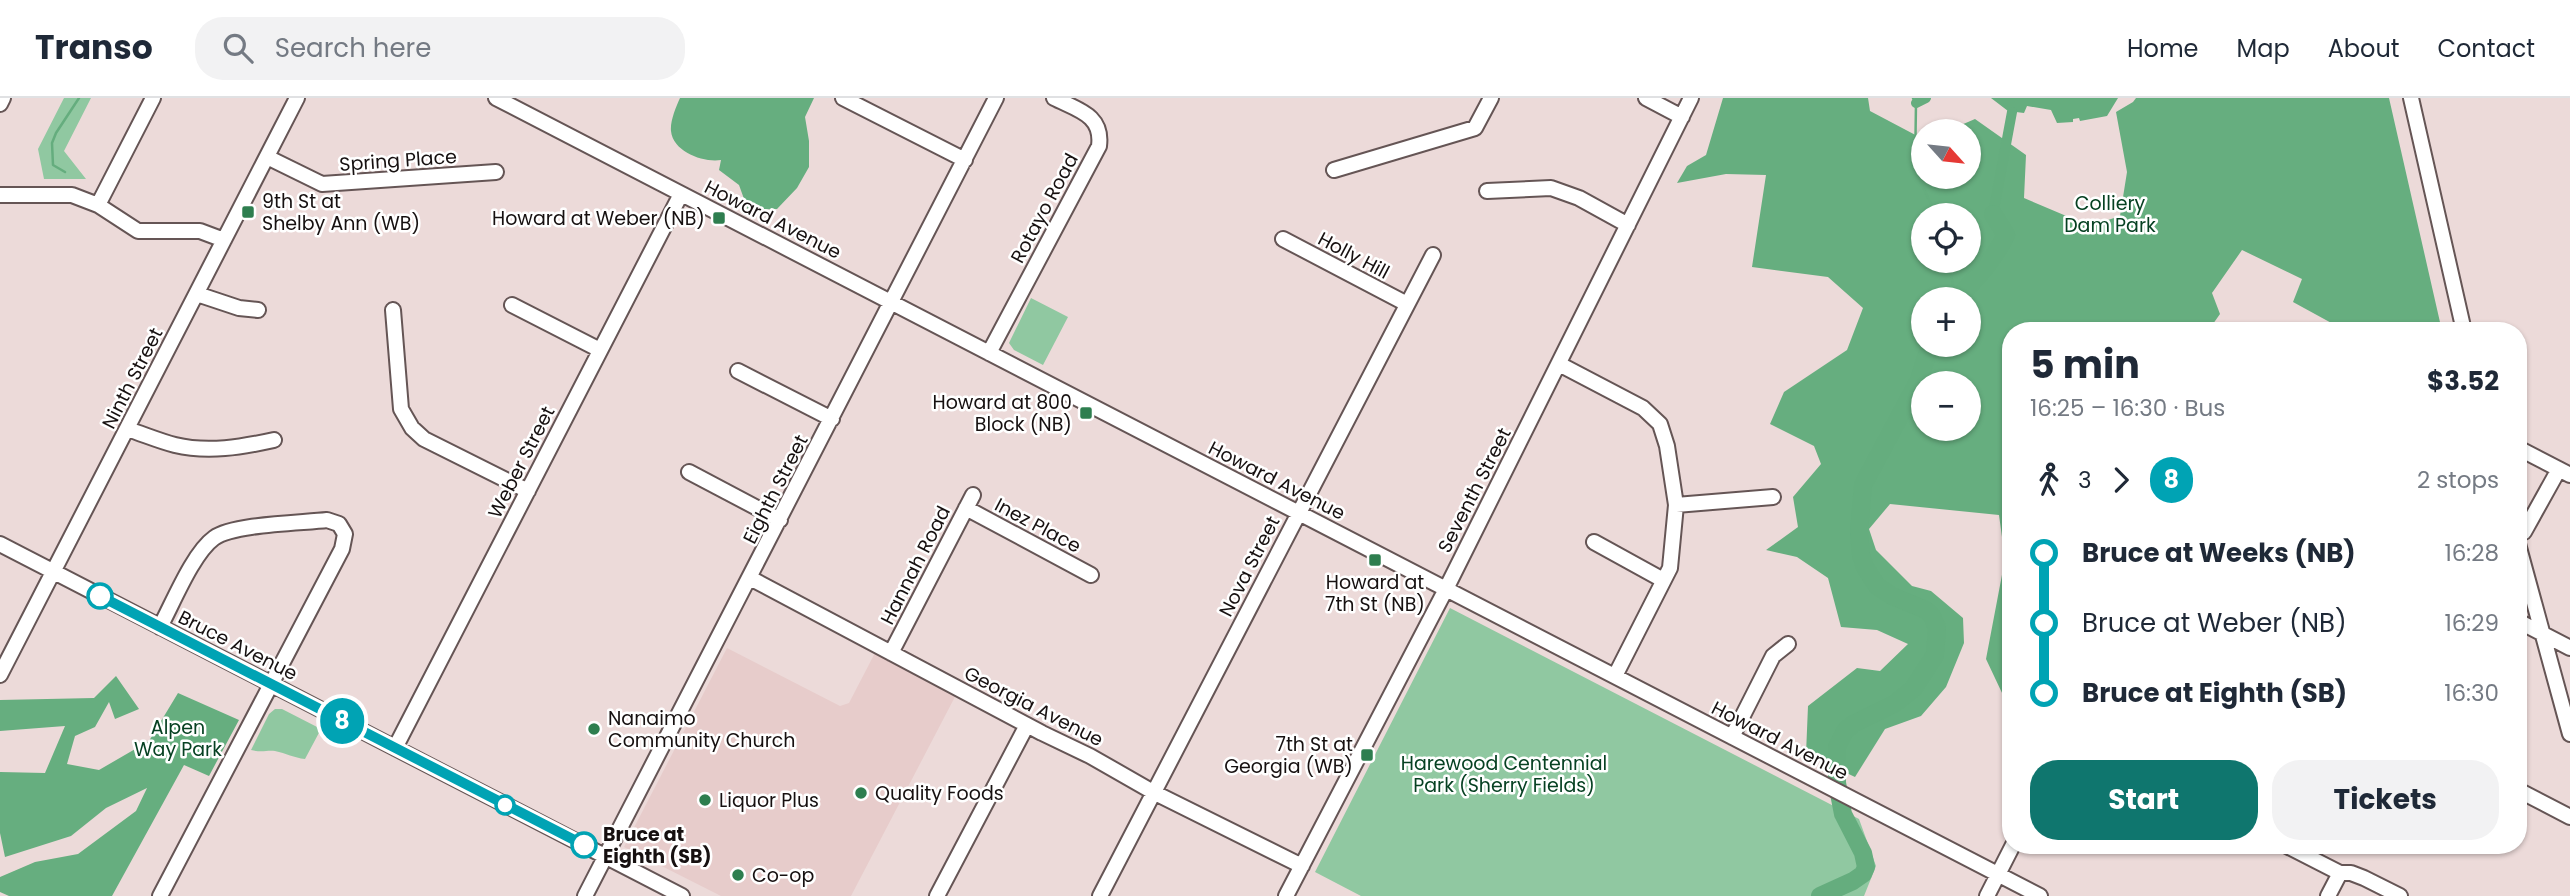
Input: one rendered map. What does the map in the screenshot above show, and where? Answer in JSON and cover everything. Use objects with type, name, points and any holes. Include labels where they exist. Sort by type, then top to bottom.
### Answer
[{"type":"street","points":[[0,104],[3,98]]},
{"type":"street","points":[[98,205],[153,98]]},
{"type":"street","name":"Ninth Street","points":[[0,675],[297,98]]},
{"type":"street","name":"Howard Avenue","points":[[496,98],[2040,896]]},
{"type":"street","points":[[843,98],[965,160]]},
{"type":"street","name":"Eighth Street","points":[[585,896],[996,98]]},
{"type":"street","name":"Rotayo Road","points":[[989,353],[1098,146],[1100,134],[1094,120],[1054,98]]},
{"type":"street","points":[[1334,170],[1475,128],[1491,98]]},
{"type":"street","points":[[1646,98],[1682,117]]},
{"type":"street","name":"Seventh Street","points":[[1286,896],[1446,589],[1691,98]]},
{"type":"street","points":[[2411,98],[2462,322]]},
{"type":"street","name":"Spring Place","points":[[267,157],[322,184],[496,172]]},
{"type":"street","points":[[1487,191],[1551,188],[1579,198],[1628,225]]},
{"type":"street","points":[[0,195],[60,194],[81,198],[98,205],[138,231],[200,231],[224,240]]},
{"type":"street","name":"Weber Street","points":[[395,748],[681,194]]},
{"type":"street","name":"Holly Hill","points":[[1283,239],[1407,304]]},
{"type":"street","name":"Nova Street","points":[[1100,896],[1433,255]]},
{"type":"street","points":[[197,294],[258,310]]},
{"type":"street","points":[[512,304],[600,350]]},
{"type":"street","points":[[393,310],[401,409],[412,428],[424,439],[528,491]]},
{"type":"street","points":[[1559,363],[1643,408],[1660,424],[1667,446],[1676,505],[1670,568],[1615,676]]},
{"type":"street","points":[[738,370],[832,419]]},
{"type":"street","points":[[127,429],[176,445],[209,449],[243,447],[274,440]]},
{"type":"street","points":[[2527,453],[2564,472],[2527,528]]},
{"type":"street","points":[[689,472],[780,520]]},
{"type":"street","points":[[1676,505],[1773,497]]},
{"type":"street","name":"Inez Place","points":[[970,502],[1091,575]]},
{"type":"street","name":"Hannah Road","points":[[891,653],[970,502]]},
{"type":"street","points":[[160,627],[201,550],[214,537],[229,530],[327,520],[339,524],[345,534],[342,549],[273,685],[160,896]]},
{"type":"street","points":[[1594,541],[1663,580]]},
{"type":"street","name":"Bruce Avenue","points":[[0,544],[682,896]]},
{"type":"street","name":"Georgia Avenue","points":[[750,578],[1090,756],[1153,792],[1302,866]]},
{"type":"street","points":[[2527,578],[2570,734]]},
{"type":"street","points":[[2527,626],[2570,648]]},
{"type":"street","points":[[1732,737],[1773,656],[1788,644]]},
{"type":"street","points":[[937,896],[1027,725]]},
{"type":"street","points":[[2527,795],[2570,817]]},
{"type":"street","points":[[1987,896],[2008,854]]},
{"type":"street","points":[[2303,854],[2340,873],[2351,873],[2400,896]]},
{"type":"street","points":[[2328,896],[2340,873]]},
{"type":"shaded area","points":[[1991,98],[2118,98],[2107,116],[2057,123],[2051,110],[2027,106],[2024,113],[2008,111]]},
{"type":"shaded area","points":[[727,648],[840,706],[849,703],[877,649],[958,691],[851,896],[721,896],[624,847]]},
{"type":"green space","points":[[64,98],[91,98],[64,151],[86,179],[44,179],[38,149]]},
{"type":"green space","points":[[680,98],[814,98],[805,117],[809,167],[797,188],[777,209],[748,210],[739,185],[719,170],[721,160],[698,158],[677,145],[671,131],[671,123]]},
{"type":"green space","name":"Colliery Dam Park","points":[[1723,98],[1868,98],[1870,111],[1911,133],[1911,189],[1981,189],[1981,123],[2026,155],[2024,198],[2090,226],[2120,216],[2127,172],[2116,112],[2136,98],[2389,98],[2440,322],[2330,322],[2293,302],[2302,279],[2242,250],[2212,293],[2220,314],[2214,322],[2002,322],[2002,537],[1999,515],[1890,504],[1869,529],[1876,550],[1912,586],[1931,591],[1963,618],[1964,643],[1946,687],[1921,716],[1885,729],[1855,777],[1806,754],[1808,706],[1857,668],[1880,671],[1908,644],[1877,630],[1841,627],[1828,578],[1797,557],[1766,550],[1798,527],[1793,497],[1821,464],[1814,446],[1770,424],[1784,392],[1847,350],[1863,308],[1828,277],[1752,267],[1766,175],[1726,174],[1677,183],[1687,166],[1706,155]]},
{"type":"green space","points":[[1031,298],[1068,317],[1043,365],[1014,350],[1009,343]]},
{"type":"green space","name":"Colliery Dam Park","points":[[2002,575],[2002,693],[1986,659]]},
{"type":"green space","name":"Harewood Centennial Park (Sherry Fields)","points":[[1450,608],[1859,819],[1876,866],[1864,896],[1361,896],[1315,872]]},
{"type":"green space","points":[[116,676],[139,709],[115,719],[109,702],[95,727],[75,736],[67,764],[99,770],[149,741],[178,693],[239,720],[209,776],[184,765],[112,896],[9,896],[0,892],[0,877],[35,862],[78,854],[136,811],[147,788],[106,808],[71,836],[5,857],[0,833],[0,772],[45,773],[65,726],[0,731],[0,700],[94,698]]},
{"type":"green space","name":"Alpen Way Park","points":[[275,709],[282,709],[321,729],[305,759],[275,751],[251,750],[269,714]]},
{"type":"waterway","points":[[65,172],[53,165],[52,143],[79,98]]},
{"type":"waterway","points":[[1913,98],[1916,103],[1915,170],[1930,203]]},
{"type":"waterway","points":[[1916,103],[1926,98]]},
{"type":"waterway","points":[[1993,214],[2012,112]]},
{"type":"waterway","points":[[1967,287],[1996,253],[2006,235],[1993,214]]},
{"type":"waterway","points":[[1951,273],[1953,287]]},
{"type":"waterway","points":[[1820,896],[1853,881],[1863,874],[1866,867],[1863,853],[1843,814],[1837,783],[1837,747],[1845,731],[1853,724],[1894,704],[1913,689],[1935,655],[1937,628],[1932,616],[1926,610],[1892,596],[1877,586],[1865,567],[1859,532],[1863,485],[1919,380],[1926,357]]},
{"type":"bus line","name":"8","points":[[100,596],[584,845]]},
{"type":"place","name":"9th St at Shelby Ann (WB)","points":[[248,212]]},
{"type":"place","name":"Howard at Weber (NB)","points":[[719,218]]},
{"type":"place","name":"Howard at 800 Block (NB)","points":[[1086,413]]},
{"type":"place","name":"Howard at 7th St (NB)","points":[[1375,560]]},
{"type":"place","name":"Nanaimo Community Church","points":[[594,729]]},
{"type":"place","name":"7th St at Georgia (WB)","points":[[1367,755]]},
{"type":"place","name":"Quality Foods","points":[[861,793]]},
{"type":"place","name":"Liquor Plus","points":[[705,800]]},
{"type":"place","name":"Bruce at Eighth (SB)","points":[[584,845]]},
{"type":"place","name":"Co-op","points":[[738,875]]}]
